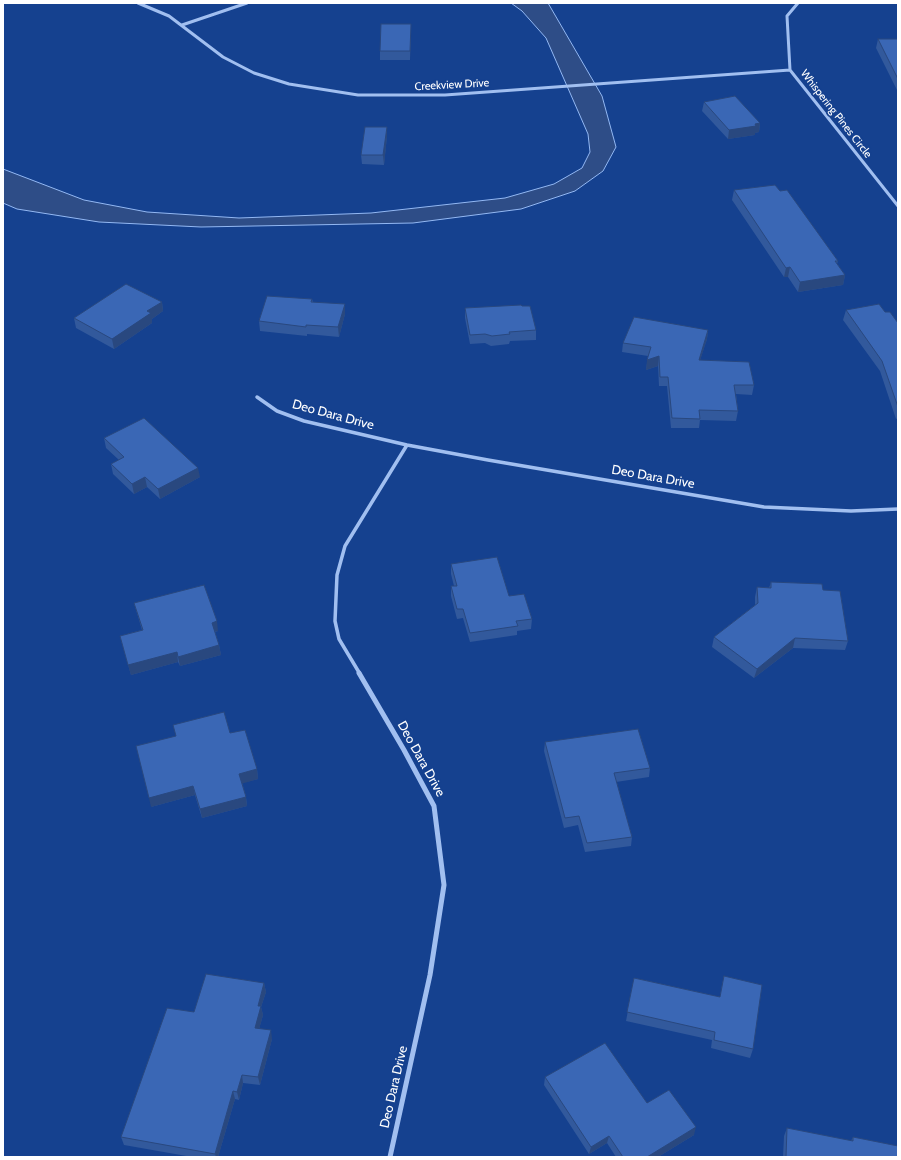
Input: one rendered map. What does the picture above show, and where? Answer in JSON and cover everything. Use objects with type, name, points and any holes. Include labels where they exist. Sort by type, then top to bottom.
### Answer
[{"type":"street","name":"Creekview Drive","points":[[138,3],[159,11],[182,25],[223,57],[254,73],[289,84],[333,92],[372,96],[413,96],[790,70]]},
{"type":"street","points":[[182,25],[247,3]]},
{"type":"street","name":"Whispering Pines Circle","points":[[798,3],[787,16],[790,70],[898,206]]},
{"type":"street","name":"Deo Dara Drive","points":[[257,397],[277,411],[304,421],[407,445],[764,507],[851,511],[898,509]]},
{"type":"street","name":"Deo Dara Drive","points":[[390,1157],[430,975],[444,885],[434,806],[404,750],[339,638],[335,621],[337,575],[345,546],[407,445]]},
{"type":"water","points":[[511,3],[548,3],[602,96],[616,147],[603,171],[575,191],[521,209],[413,223],[201,227],[99,222],[17,209],[3,203],[3,169],[84,200],[147,212],[239,218],[371,213],[505,198],[554,184],[582,168],[590,152],[588,134],[546,38],[522,11]]},
{"type":"building","points":[[381,24],[411,24],[410,51],[380,51]]},
{"type":"building","points":[[878,39],[898,39],[898,79]]},
{"type":"building","points":[[735,96],[760,123],[755,124],[756,126],[729,130],[704,102]]},
{"type":"building","points":[[365,127],[387,127],[383,155],[361,155]]},
{"type":"building","points":[[775,185],[780,191],[787,190],[838,261],[835,261],[845,275],[800,282],[790,267],[786,268],[734,190]]},
{"type":"building","points":[[126,284],[162,302],[147,311],[151,313],[112,339],[74,318]]},
{"type":"building","points":[[267,296],[312,299],[311,302],[345,304],[338,327],[306,325],[306,327],[259,321]]},
{"type":"building","points":[[879,304],[885,312],[890,312],[898,323],[898,407],[882,361],[846,310]]},
{"type":"building","points":[[521,305],[530,306],[536,330],[509,332],[510,334],[492,336],[485,334],[470,335],[465,308]]},
{"type":"building","points":[[634,317],[708,330],[699,360],[749,362],[754,385],[734,385],[738,411],[699,410],[700,419],[672,418],[668,377],[660,377],[659,356],[647,360],[651,347],[623,343]]},
{"type":"building","points":[[144,418],[198,468],[158,489],[145,477],[132,484],[111,464],[124,457],[104,438]]},
{"type":"building","points":[[497,557],[509,596],[524,594],[532,619],[516,621],[518,626],[470,633],[463,609],[457,609],[451,586],[457,586],[451,564]]},
{"type":"building","points":[[771,582],[822,584],[823,590],[840,591],[848,641],[795,638],[757,669],[714,637],[758,603],[757,587],[771,588]]},
{"type":"building","points":[[204,585],[217,621],[212,623],[219,645],[178,657],[177,652],[128,665],[120,636],[143,630],[134,603]]},
{"type":"building","points":[[224,712],[230,733],[245,730],[257,769],[239,774],[246,797],[200,809],[193,786],[149,798],[136,746],[176,736],[173,725]]},
{"type":"building","points":[[638,729],[650,768],[614,773],[632,837],[587,843],[579,816],[565,818],[545,742]]},
{"type":"building","points":[[206,974],[264,983],[258,1006],[261,1006],[255,1028],[271,1030],[258,1077],[242,1075],[237,1092],[233,1091],[215,1154],[121,1137],[167,1008],[194,1012]]},
{"type":"building","points":[[724,976],[762,985],[753,1049],[714,1040],[715,1032],[627,1012],[634,978],[720,997]]},
{"type":"building","points":[[605,1043],[647,1103],[669,1090],[696,1127],[647,1157],[623,1157],[609,1136],[591,1147],[545,1077]]},
{"type":"building","points":[[787,1128],[853,1141],[853,1137],[898,1146],[898,1157],[786,1157]]}]
